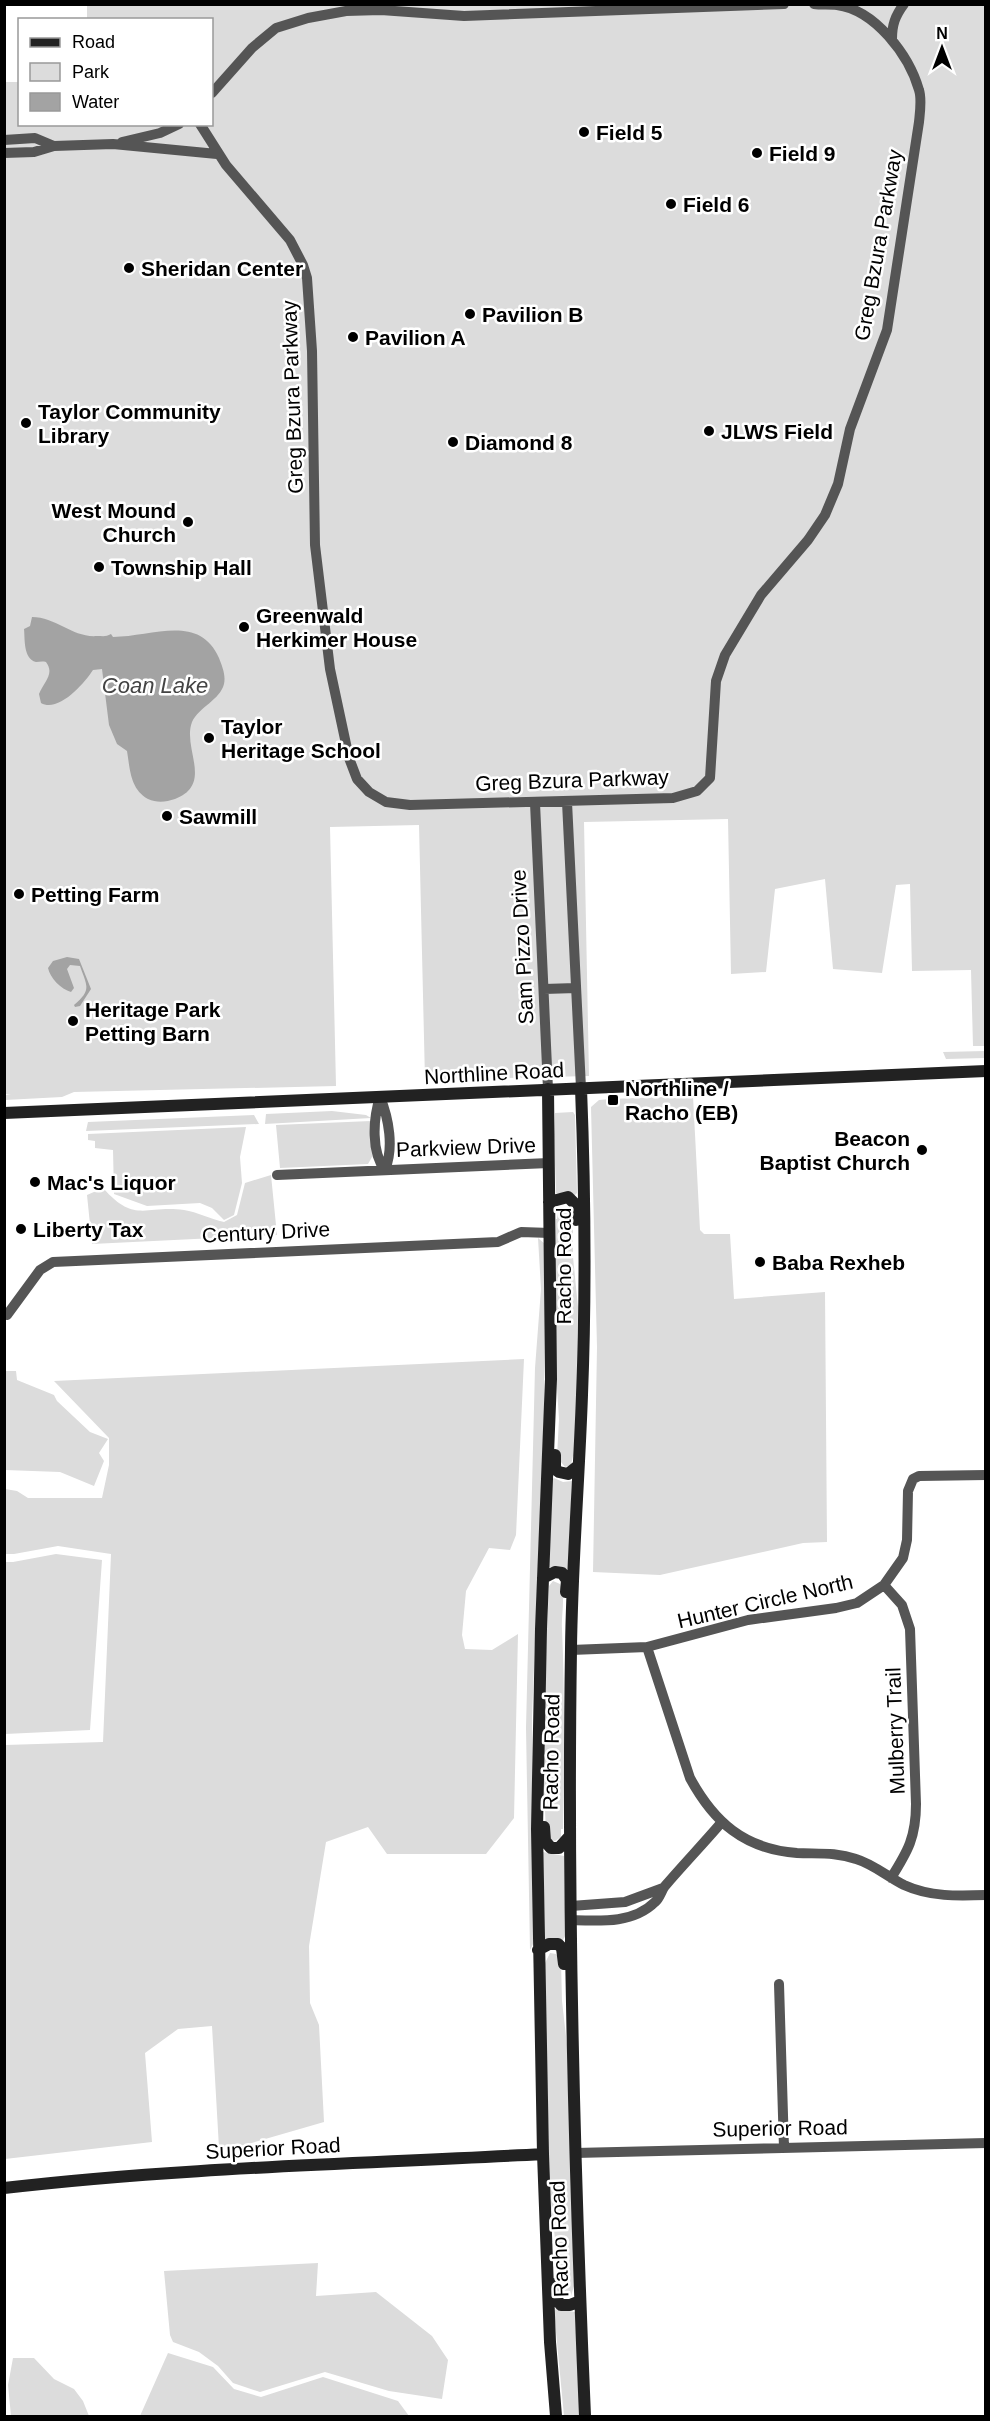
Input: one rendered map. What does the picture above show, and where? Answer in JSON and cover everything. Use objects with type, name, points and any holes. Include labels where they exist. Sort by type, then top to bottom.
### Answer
[{"type":"street","points":[[213,92],[252,48],[276,28],[308,18],[346,11],[381,10],[464,16],[784,4]]},
{"type":"street","name":"Greg Bzura Parkway","points":[[201,126],[218,154],[252,198],[290,240],[299,255],[307,278],[312,351],[315,545],[330,669],[349,758],[357,779],[369,792],[386,802],[398,804],[535,803],[673,798],[697,791],[710,778],[716,681],[725,655],[761,595],[808,540],[825,514],[837,484],[850,429],[887,330],[920,122],[919,90],[901,52],[876,25],[861,14],[839,5],[814,4]]},
{"type":"street","points":[[839,5],[857,4]]},
{"type":"street","points":[[891,39],[891,28],[904,4]]},
{"type":"street","points":[[113,144],[160,133],[175,126]]},
{"type":"street","points":[[4,140],[35,138],[54,146]]},
{"type":"street","points":[[4,153],[34,152],[54,146],[113,144],[218,154]]},
{"type":"street","points":[[567,802],[581,1088]]},
{"type":"street","name":"Sam Pizzo Drive","points":[[535,803],[548,1089]]},
{"type":"street","points":[[544,989],[576,988]]},
{"type":"street","name":"Northline Road","points":[[4,1113],[986,1071]]},
{"type":"street","name":"Racho Road","points":[[581,1088],[583,1308],[571,1650],[569,1837],[575,2152],[585,2416]]},
{"type":"street","name":"Racho Road","points":[[548,1089],[551,1379],[537,1742],[538,1950],[544,2194],[550,2342],[556,2416]]},
{"type":"street","name":"Parkview Drive","points":[[380,1097],[375,1113],[377,1160],[385,1170]]},
{"type":"street","name":"Parkview Drive","points":[[277,1175],[549,1163]]},
{"type":"street","points":[[549,1202],[568,1197],[576,1205],[576,1256],[583,1308]]},
{"type":"street","name":"Century Drive","points":[[5,1315],[40,1270],[53,1262],[498,1242],[521,1232],[550,1233]]},
{"type":"street","points":[[551,1379],[557,1419],[555,1468],[559,1472],[568,1474],[578,1466]]},
{"type":"street","name":"Hunter Circle North","points":[[571,1650],[647,1647],[748,1620],[857,1603],[884,1585],[903,1558],[908,1540],[908,1491],[911,1481],[919,1476],[986,1475]]},
{"type":"street","points":[[543,1578],[555,1572],[562,1574],[567,1580],[565,1625],[571,1676]]},
{"type":"street","name":"Mulberry Trail","points":[[884,1585],[902,1605],[910,1629],[916,1804],[916,1828],[912,1840],[906,1856],[891,1878]]},
{"type":"street","points":[[647,1647],[690,1778],[700,1796],[721,1823],[743,1837],[768,1848],[799,1853],[842,1855],[864,1862],[919,1891],[937,1894],[986,1895]]},
{"type":"street","points":[[537,1742],[544,1790],[544,1841],[551,1848],[559,1848],[569,1837]]},
{"type":"street","points":[[570,1920],[608,1921],[629,1917],[656,1902],[663,1888],[721,1823]]},
{"type":"street","points":[[571,1906],[625,1902],[663,1888]]},
{"type":"street","points":[[625,1902],[629,1917]]},
{"type":"street","points":[[538,1950],[549,1944],[558,1944],[562,1948],[565,1996],[573,2042]]},
{"type":"street","points":[[779,1984],[784,2148]]},
{"type":"street","name":"Superior Road","points":[[575,2152],[986,2143]]},
{"type":"street","name":"Superior Road","points":[[4,2188],[179,2172],[543,2154]]},
{"type":"street","points":[[544,2194],[554,2250],[557,2300],[565,2306],[580,2301]]},
{"type":"green space","points":[[87,5],[985,5],[985,1046],[973,1046],[971,970],[912,971],[910,884],[896,885],[882,973],[833,969],[825,879],[775,889],[766,972],[731,974],[728,819],[584,822],[589,1076],[425,1080],[419,825],[330,827],[336,1086],[74,1092],[62,1097],[5,1100],[5,1095],[11,1094],[4,1094],[4,82],[18,82],[18,126],[213,126],[213,18],[87,18]]},
{"type":"green space","points":[[985,1051],[985,1058],[946,1059],[943,1052]]},
{"type":"green space","points":[[693,1096],[700,1230],[704,1234],[730,1234],[734,1299],[825,1292],[827,1542],[803,1543],[660,1575],[593,1572],[597,1347],[591,1107],[599,1100]]},
{"type":"green space","points":[[332,1111],[366,1115],[371,1118],[265,1124],[266,1114]]},
{"type":"green space","points":[[573,1112],[575,1115],[577,1193],[575,1195],[556,1193],[554,1135],[555,1113]]},
{"type":"green space","points":[[254,1115],[259,1124],[86,1131],[88,1122]]},
{"type":"green space","points":[[371,1121],[372,1157],[368,1164],[280,1168],[276,1125]]},
{"type":"green space","points":[[246,1127],[240,1157],[242,1183],[234,1215],[224,1220],[212,1208],[200,1203],[147,1206],[114,1194],[113,1150],[95,1148],[95,1141],[88,1140],[88,1134]]},
{"type":"green space","points":[[271,1175],[277,1235],[92,1244],[87,1195],[103,1188],[114,1199],[132,1209],[141,1211],[184,1210],[224,1222],[237,1215],[245,1183]]},
{"type":"green space","points":[[563,1207],[569,1209],[573,1217],[573,1257],[578,1307],[575,1456],[573,1456],[571,1465],[565,1467],[557,1457],[559,1419],[556,1373],[556,1219],[558,1211]]},
{"type":"green space","points":[[538,1238],[545,1244],[544,1417],[532,1717],[533,1944],[530,1950],[526,1728],[535,1368],[541,1289]]},
{"type":"green space","points":[[524,1359],[516,1535],[510,1550],[489,1548],[466,1591],[462,1635],[465,1649],[492,1650],[518,1634],[514,1818],[486,1854],[387,1854],[368,1827],[326,1842],[309,1946],[310,2003],[319,2025],[324,2122],[241,2146],[219,2148],[212,2026],[178,2029],[145,2053],[152,2142],[5,2159],[5,1745],[103,1742],[111,1554],[58,1546],[5,1554],[5,1489],[17,1491],[28,1498],[102,1498],[109,1465],[109,1438],[54,1381]]},
{"type":"green space","points":[[5,1371],[16,1371],[17,1380],[54,1395],[57,1401],[90,1432],[108,1439],[99,1453],[104,1461],[94,1486],[60,1472],[5,1470]]},
{"type":"green space","points":[[552,1479],[563,1482],[572,1481],[568,1570],[549,1567]]},
{"type":"green space","points":[[56,1554],[102,1560],[90,1730],[5,1734],[5,1562]]},
{"type":"green space","points":[[553,1581],[560,1584],[563,1595],[564,1704],[563,1829],[561,1829],[561,1837],[555,1841],[551,1840],[546,1833],[542,1742],[549,1586]]},
{"type":"green space","points":[[543,1852],[564,1856],[565,1936],[563,1940],[545,1940]]},
{"type":"green space","points":[[550,1953],[556,1954],[561,1962],[562,2001],[568,2054],[574,2286],[571,2296],[566,2297],[558,2289],[550,2194],[544,1965]]},
{"type":"green space","points":[[318,2263],[316,2296],[376,2292],[432,2336],[448,2360],[442,2399],[389,2391],[325,2372],[260,2392],[233,2383],[218,2366],[199,2352],[173,2342],[170,2335],[164,2271]]},
{"type":"green space","points":[[556,2309],[575,2312],[580,2416],[564,2416],[554,2311]]},
{"type":"green space","points":[[168,2353],[213,2367],[234,2389],[261,2397],[323,2377],[398,2401],[409,2416],[140,2416]]},
{"type":"green space","points":[[13,2358],[34,2358],[54,2379],[74,2389],[83,2401],[89,2416],[11,2416],[8,2385]]},
{"type":"water","name":"Coan Lake","points":[[32,617],[49,620],[88,636],[111,634],[113,637],[173,631],[199,636],[210,644],[219,658],[224,674],[224,684],[218,695],[199,712],[192,722],[190,732],[195,775],[193,784],[187,792],[175,799],[158,802],[148,799],[138,790],[130,771],[127,751],[117,744],[109,725],[102,669],[93,670],[63,701],[48,705],[41,703],[39,694],[48,678],[49,670],[46,662],[36,662],[27,653],[24,629],[30,626]]},
{"type":"water","points":[[67,957],[79,959],[91,989],[80,1006],[75,1007],[74,1005],[84,995],[86,987],[80,966],[70,965],[67,969],[74,988],[71,992],[57,983],[48,968],[53,961]]},
{"type":"place","name":"Field 5","points":[[584,132]]},
{"type":"place","name":"Field 9","points":[[757,153]]},
{"type":"place","name":"Field 6","points":[[671,204]]},
{"type":"place","name":"Sheridan Center","points":[[129,268]]},
{"type":"place","name":"Pavilion B","points":[[470,314]]},
{"type":"place","name":"Pavilion A","points":[[353,337]]},
{"type":"place","name":"Taylor Community Library","points":[[26,423]]},
{"type":"place","name":"JLWS Field","points":[[709,431]]},
{"type":"place","name":"Diamond 8","points":[[453,442]]},
{"type":"place","name":"West Mound Church","points":[[188,522]]},
{"type":"place","name":"Township Hall","points":[[99,567]]},
{"type":"place","name":"Greenwald Herkimer House","points":[[244,627]]},
{"type":"place","name":"Taylor Heritage School","points":[[209,738]]},
{"type":"place","name":"Sawmill","points":[[167,816]]},
{"type":"place","name":"Petting Farm","points":[[19,894]]},
{"type":"place","name":"Heritage Park Petting Barn","points":[[73,1021]]},
{"type":"place","name":"Northline / Racho (EB)","points":[[613,1100]]},
{"type":"place","name":"Beacon Baptist Church","points":[[922,1150]]},
{"type":"place","name":"Mac's Liquor","points":[[35,1182]]},
{"type":"place","name":"Liberty Tax","points":[[21,1229]]},
{"type":"place","name":"Baba Rexheb","points":[[760,1262]]}]
